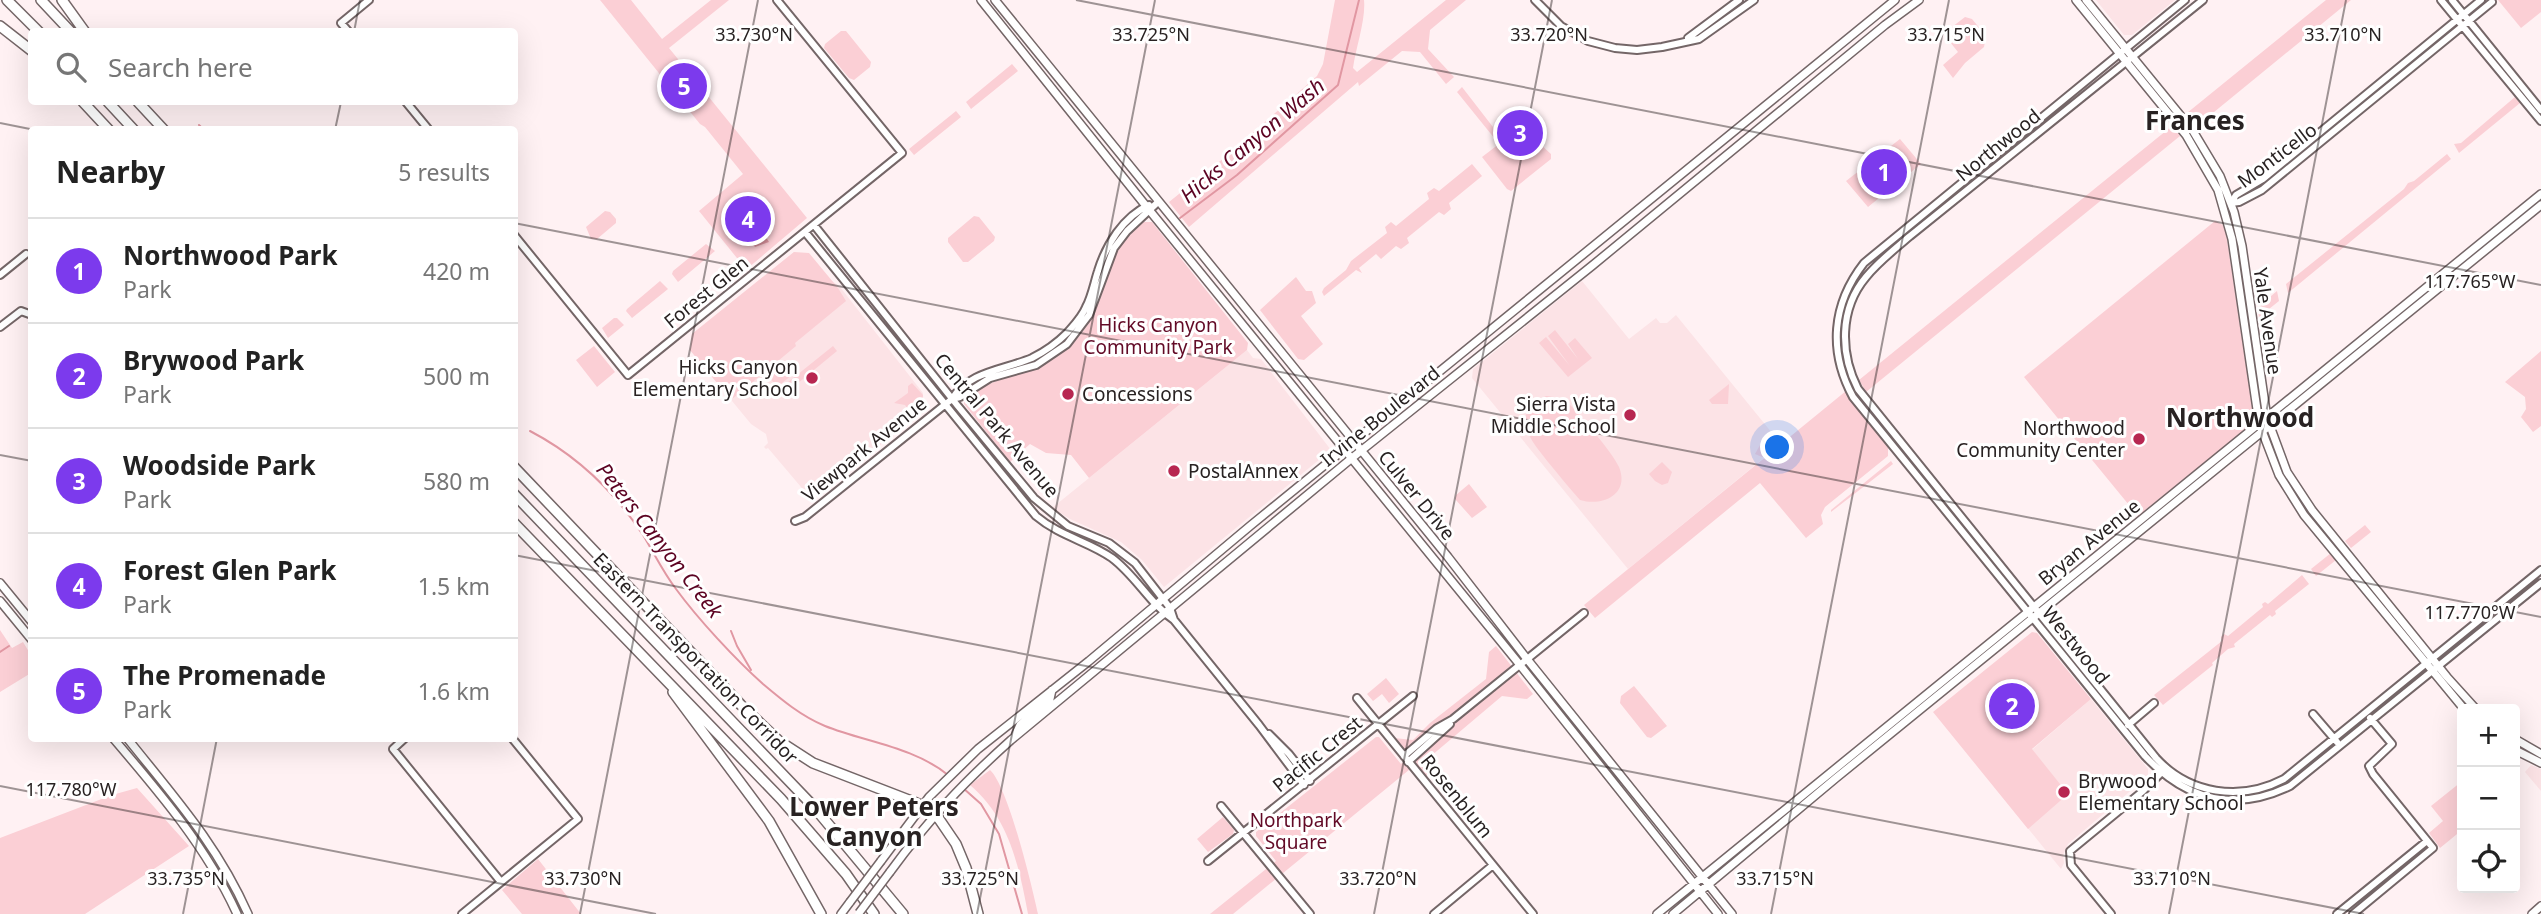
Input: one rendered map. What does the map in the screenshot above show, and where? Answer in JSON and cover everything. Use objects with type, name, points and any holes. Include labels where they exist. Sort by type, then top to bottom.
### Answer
[{"type":"highway","points":[[7,0],[35,28]]},
{"type":"highway","points":[[41,0],[67,28]]},
{"type":"highway","points":[[62,0],[82,28]]},
{"type":"highway","points":[[0,26],[28,48]]},
{"type":"highway","points":[[86,105],[105,126]]},
{"type":"highway","points":[[110,105],[130,126]]},
{"type":"highway","points":[[141,105],[160,126]]},
{"type":"highway","points":[[518,471],[779,741],[813,762],[923,806],[941,821],[962,858],[978,914]]},
{"type":"highway","name":"Eastern Transportation Corridor","points":[[518,498],[814,807],[903,914]]},
{"type":"highway","name":"Eastern Transportation Corridor","points":[[518,527],[781,799],[846,874],[874,914]]},
{"type":"highway","points":[[665,679],[681,706],[719,752],[769,821],[821,914]]},
{"type":"main road","name":"Culver Drive","points":[[981,0],[1147,211],[1346,450],[1718,914]]},
{"type":"main road","name":"Culver Drive","points":[[995,0],[1448,557],[1732,914]]},
{"type":"main road","name":"Irvine Boulevard","points":[[841,914],[923,806],[962,763],[1895,0]]},
{"type":"main road","name":"Irvine Boulevard","points":[[859,914],[933,815],[1015,737],[1352,458],[1919,0]]},
{"type":"main road","name":"Yale Avenue","points":[[2076,0],[2202,143],[2215,165],[2231,203],[2242,246],[2267,418],[2266,429],[2279,475],[2304,515],[2433,665],[2471,704]]},
{"type":"main road","name":"Yale Avenue","points":[[2086,0],[2123,52]]},
{"type":"main road","name":"Yale Avenue","points":[[2129,59],[2193,144],[2225,208],[2235,255],[2259,423],[2266,429]]},
{"type":"main road","name":"Bryan Avenue","points":[[1673,914],[2259,423],[2541,194]]},
{"type":"main road","name":"Bryan Avenue","points":[[1657,914],[2266,429],[2541,205]]},
{"type":"main road","points":[[0,583],[28,617]]},
{"type":"main road","points":[[0,601],[28,636]]},
{"type":"main road","name":"Yale Avenue","points":[[2433,665],[2460,704]]},
{"type":"main road","points":[[1015,737],[1020,725],[1051,699],[1052,690]]},
{"type":"main road","points":[[116,742],[189,831],[223,883],[237,914]]},
{"type":"main road","points":[[130,742],[204,834],[248,914]]},
{"type":"main road","points":[[2520,742],[2541,754]]},
{"type":"main road","points":[[2520,752],[2541,763]]},
{"type":"main road","points":[[2532,914],[2541,906]]},
{"type":"street","points":[[345,28],[341,23],[369,0]]},
{"type":"street","name":"Forest Glen","points":[[518,240],[628,375],[902,153],[777,0]]},
{"type":"street","points":[[1535,0],[1561,26],[1588,41],[1637,50],[1699,39],[1754,0]]},
{"type":"street","points":[[1681,43],[1697,34],[1739,0]]},
{"type":"street","name":"Northwood","points":[[1836,338],[1843,299],[1864,263],[2185,0]]},
{"type":"street","name":"Northwood","points":[[1845,337],[1853,299],[1865,277],[1878,264],[2203,0]]},
{"type":"street","points":[[2441,0],[2541,121]]},
{"type":"street","points":[[2452,0],[2541,110]]},
{"type":"street","name":"Monticello","points":[[2466,18],[2482,0]]},
{"type":"street","name":"Monticello","points":[[2231,203],[2236,195],[2263,179],[2466,18],[2492,2]]},
{"type":"street","points":[[408,105],[426,126]]},
{"type":"street","name":"Viewpark Avenue","points":[[795,521],[805,517],[952,399],[956,391],[984,373],[1034,357],[1065,335],[1087,307],[1112,239],[1125,224],[1157,202]]},
{"type":"street","name":"Central Park Avenue","points":[[814,225],[952,399],[1042,506],[1068,526],[1110,543],[1135,563],[1164,598],[1167,611]]},
{"type":"street","name":"Central Park Avenue","points":[[805,232],[1036,516],[1066,537],[1103,552],[1115,560],[1156,604],[1167,611],[1259,725],[1289,754],[1307,783]]},
{"type":"street","points":[[822,253],[831,245]]},
{"type":"street","points":[[0,275],[26,254]]},
{"type":"street","points":[[0,327],[15,315],[28,313]]},
{"type":"street","name":"Westwood","points":[[1845,337],[1850,369],[1863,397],[2163,771],[2183,788],[2217,799],[2249,799],[2290,786],[2372,721],[2433,665]]},
{"type":"street","name":"Westwood","points":[[1836,338],[1842,376],[1853,397],[2034,612]]},
{"type":"street","points":[[2433,665],[2541,570]]},
{"type":"street","points":[[2433,665],[2541,583]]},
{"type":"street","points":[[1406,759],[1437,728],[1453,719],[1584,613]]},
{"type":"street","name":"Westwood","points":[[2163,771],[2198,787],[2224,792],[2250,792],[2284,779],[2433,665]]},
{"type":"street","name":"Pacific Crest","points":[[1208,861],[1413,696]]},
{"type":"street","name":"Rosenblum","points":[[1357,698],[1533,914]]},
{"type":"street","points":[[2127,727],[2154,703]]},
{"type":"street","points":[[2313,714],[2340,746]]},
{"type":"street","points":[[2353,914],[2434,848],[2373,774],[2369,766],[2392,744],[2366,714]]},
{"type":"street","points":[[401,742],[393,749],[501,882]]},
{"type":"street","points":[[462,914],[579,819],[515,742]]},
{"type":"street","points":[[2111,914],[2071,865],[2068,856],[2073,847],[2143,791],[2163,771]]},
{"type":"street","points":[[1221,806],[1310,914]]},
{"type":"street","points":[[2337,914],[2427,841]]},
{"type":"street","points":[[1434,914],[1493,865]]},
{"type":"shaded area","points":[[2096,0],[2175,0],[2132,35],[2124,35]]},
{"type":"shaded area","points":[[761,229],[769,242],[755,247],[749,239]]},
{"type":"shaded area","name":"Hicks Canyon Elementary School","points":[[794,252],[840,287],[923,393],[922,410],[904,425],[884,432],[880,447],[812,500],[768,448],[764,447],[768,443],[766,434],[751,424],[690,350],[692,334]]},
{"type":"shaded area","name":"Sierra Vista Middle School","points":[[1582,281],[1629,339],[1656,318],[1660,323],[1667,323],[1676,315],[1781,444],[1628,569],[1472,378],[1473,369]]},
{"type":"shaded area","points":[[1247,350],[1253,358],[1261,359],[1331,450],[1164,587],[1142,560],[1121,542],[1052,508]]},
{"type":"shaded area","name":"Brywood Elementary School","points":[[2091,699],[2148,769],[2148,776],[2068,844],[2061,869],[1992,784]]},
{"type":"shaded area","points":[[2531,765],[2541,769],[2541,791],[2525,772]]},
{"type":"green space","points":[[600,0],[631,0],[662,39],[711,0],[729,0],[669,48],[807,218],[748,268],[745,268],[699,211],[743,174]]},
{"type":"green space","points":[[1335,0],[1364,0],[1353,68],[1357,72],[1446,0],[1466,0],[1430,30],[1428,49],[1454,77],[1446,84],[1420,52],[1402,51],[1359,86],[1358,82],[1189,227],[1169,202],[1230,153],[1317,76],[1323,64]]},
{"type":"green space","points":[[2326,0],[2351,0],[2197,126],[2187,113]]},
{"type":"green space","points":[[2498,0],[2541,0],[2541,12],[2521,28]]},
{"type":"green space","points":[[1965,17],[1972,19],[1986,36],[1984,47],[1965,63],[1953,78],[1943,65],[1958,52],[1946,37],[1952,27]]},
{"type":"green space","points":[[841,31],[846,31],[871,62],[870,67],[854,80],[849,78],[824,48],[825,44]]},
{"type":"green space","points":[[1012,64],[1018,71],[971,109],[966,102]]},
{"type":"green space","points":[[1462,87],[1503,140],[1520,126],[1551,154],[1551,159],[1511,191],[1482,157],[1499,144],[1457,92]]},
{"type":"green space","points":[[2515,97],[2520,103],[2459,153],[2454,144],[2461,143]]},
{"type":"green space","points":[[956,111],[961,117],[914,155],[909,149]]},
{"type":"green space","points":[[2172,126],[2180,136],[1866,392],[1859,380]]},
{"type":"green space","points":[[1900,139],[1921,164],[1868,207],[1846,181]]},
{"type":"green space","points":[[2447,154],[2451,159],[2288,293],[2286,284]]},
{"type":"green space","points":[[1472,164],[1482,176],[1449,203],[1451,209],[1444,215],[1439,212],[1407,238],[1409,243],[1401,249],[1396,246],[1381,259],[1376,254],[1359,268],[1362,273],[1356,270],[1324,296],[1324,288],[1346,270],[1351,261],[1387,233],[1385,227],[1391,222],[1396,226],[1429,199],[1427,193],[1434,188],[1439,191]]},
{"type":"green space","points":[[605,211],[610,212],[616,223],[597,239],[591,239],[586,227]]},
{"type":"green space","points":[[974,216],[979,217],[995,237],[994,241],[968,262],[963,262],[948,242],[948,238]]},
{"type":"green space","points":[[2215,221],[2225,226],[2254,419],[2252,424],[2138,516],[2024,377]]},
{"type":"green space","name":"Hicks Canyon Community Park","points":[[1143,222],[1152,222],[1248,343],[1247,350],[1089,478],[1071,455],[1046,453],[1030,444],[1010,462],[964,404],[964,399],[995,381],[1041,364],[1070,345],[1090,321],[1118,250]]},
{"type":"green space","points":[[706,244],[715,251],[678,282],[672,274],[673,271]]},
{"type":"green space","points":[[794,252],[809,253],[846,301],[731,400],[690,350],[692,334]]},
{"type":"green space","points":[[1296,277],[1306,291],[1312,291],[1316,303],[1301,316],[1323,344],[1304,360],[1298,359],[1260,310]]},
{"type":"green space","points":[[660,281],[668,289],[632,318],[627,309]]},
{"type":"green space","points":[[2277,291],[2279,301],[2259,317],[2258,307]]},
{"type":"green space","points":[[614,318],[624,325],[608,338],[602,328]]},
{"type":"green space","points":[[1555,330],[1578,359],[1568,344],[1575,338],[1592,358],[1568,377],[1539,343],[1546,337],[1570,366],[1548,336]]},
{"type":"green space","points":[[594,346],[615,372],[597,387],[576,360]]},
{"type":"green space","points":[[833,346],[837,351],[786,393],[782,387]]},
{"type":"green space","points":[[2541,351],[2541,426],[2533,432],[2521,417],[2526,409],[2525,397],[2505,382]]},
{"type":"green space","points":[[784,365],[792,375],[777,387],[769,377]]},
{"type":"green space","points":[[912,383],[923,395],[922,410],[914,417],[905,405],[894,403],[908,393],[908,386]]},
{"type":"green space","points":[[1729,384],[1728,404],[1712,404],[1709,400]]},
{"type":"green space","points":[[1846,391],[1888,446],[1888,456],[1825,507],[1821,515],[1823,524],[1806,538],[1760,483],[1595,618],[1584,605],[1768,455],[1762,457],[1755,454],[1764,438],[1770,442],[1770,453]]},
{"type":"green space","points":[[1546,396],[1567,402],[1615,460],[1619,467],[1621,485],[1612,496],[1597,502],[1580,500],[1529,436],[1525,419],[1528,411],[1534,403]]},
{"type":"green space","points":[[1891,461],[1893,464],[1831,512],[1831,510]]},
{"type":"green space","points":[[1662,462],[1672,472],[1668,483],[1662,485],[1649,474]]},
{"type":"green space","points":[[1469,484],[1487,507],[1472,518],[1455,499]]},
{"type":"green space","points":[[2365,525],[2371,532],[2351,548],[2345,541]]},
{"type":"green space","points":[[2331,553],[2336,560],[2316,576],[2311,569]]},
{"type":"green space","points":[[2302,575],[2309,584],[2275,611],[2276,614],[2272,617],[2270,615],[2163,705],[2154,695],[2222,641],[2224,634],[2228,636],[2263,607],[2262,604],[2268,604]]},
{"type":"green space","points":[[0,630],[12,648],[23,642],[28,650],[28,675],[0,692]]},
{"type":"green space","points":[[2032,632],[2037,633],[2091,699],[2032,749],[2068,794],[2028,829],[1933,712]]},
{"type":"green space","name":"Northpark Square","points":[[1496,646],[1533,694],[1527,699],[1502,696],[1431,756],[1429,773],[1425,777],[1415,765],[1233,914],[1210,914],[1276,861],[1256,836],[1256,832],[1376,737],[1379,737],[1401,764],[1409,757],[1394,738],[1413,740],[1430,723],[1486,679],[1489,652]]},
{"type":"green space","points":[[1386,678],[1399,694],[1389,703],[1382,694],[1373,701],[1367,694]]},
{"type":"green space","points":[[1634,686],[1667,726],[1651,738],[1647,737],[1620,703],[1621,696]]},
{"type":"green space","points":[[990,770],[1012,815],[1038,914],[1028,914],[1021,878],[1003,828],[994,812],[970,785]]},
{"type":"green space","points":[[2457,785],[2457,834],[2440,848],[2429,833],[2443,821],[2431,806]]},
{"type":"green space","points":[[137,788],[189,846],[85,914],[0,914],[0,838]]},
{"type":"green space","points":[[1223,817],[1234,830],[1233,834],[1208,852],[1197,839]]},
{"type":"green space","points":[[538,859],[581,914],[522,914],[502,890]]},
{"type":"waterway","name":"Hicks Canyon Wash","points":[[1180,218],[1237,175],[1338,85],[1359,0]]},
{"type":"waterway","name":"Peters Canyon Creek","points":[[530,431],[563,451],[607,489],[632,519],[685,601],[729,651],[770,690],[816,722],[905,751],[948,775]]},
{"type":"waterway","name":"Hicks Canyon Wash","points":[[731,631],[751,670]]},
{"type":"waterway","name":"Peters Canyon Creek","points":[[0,652],[9,646]]},
{"type":"waterway","name":"Peters Canyon Creek","points":[[963,788],[981,804],[999,834],[1022,914]]},
{"type":"place","name":"The Promenade","points":[[684,86]]},
{"type":"place","name":"Woodside Park","points":[[1520,133]]},
{"type":"place","name":"Northwood Park","points":[[1884,172]]},
{"type":"place","name":"Forest Glen Park","points":[[748,219]]},
{"type":"place","name":"Hicks Canyon Elementary School","points":[[812,378]]},
{"type":"place","name":"Concessions","points":[[1068,394]]},
{"type":"place","name":"Sierra Vista Middle School","points":[[1630,415]]},
{"type":"place","name":"Northwood Community Center","points":[[2139,439]]},
{"type":"place","name":"PostalAnnex","points":[[1174,471]]},
{"type":"place","name":"Brywood Park","points":[[2012,706]]},
{"type":"place","name":"Brywood Elementary School","points":[[2064,792]]},
{"type":"district","name":"Frances","points":[[2195,120]]},
{"type":"district","name":"Northwood","points":[[2240,417]]},
{"type":"district","name":"Lower Peters Canyon","points":[[874,821]]}]
